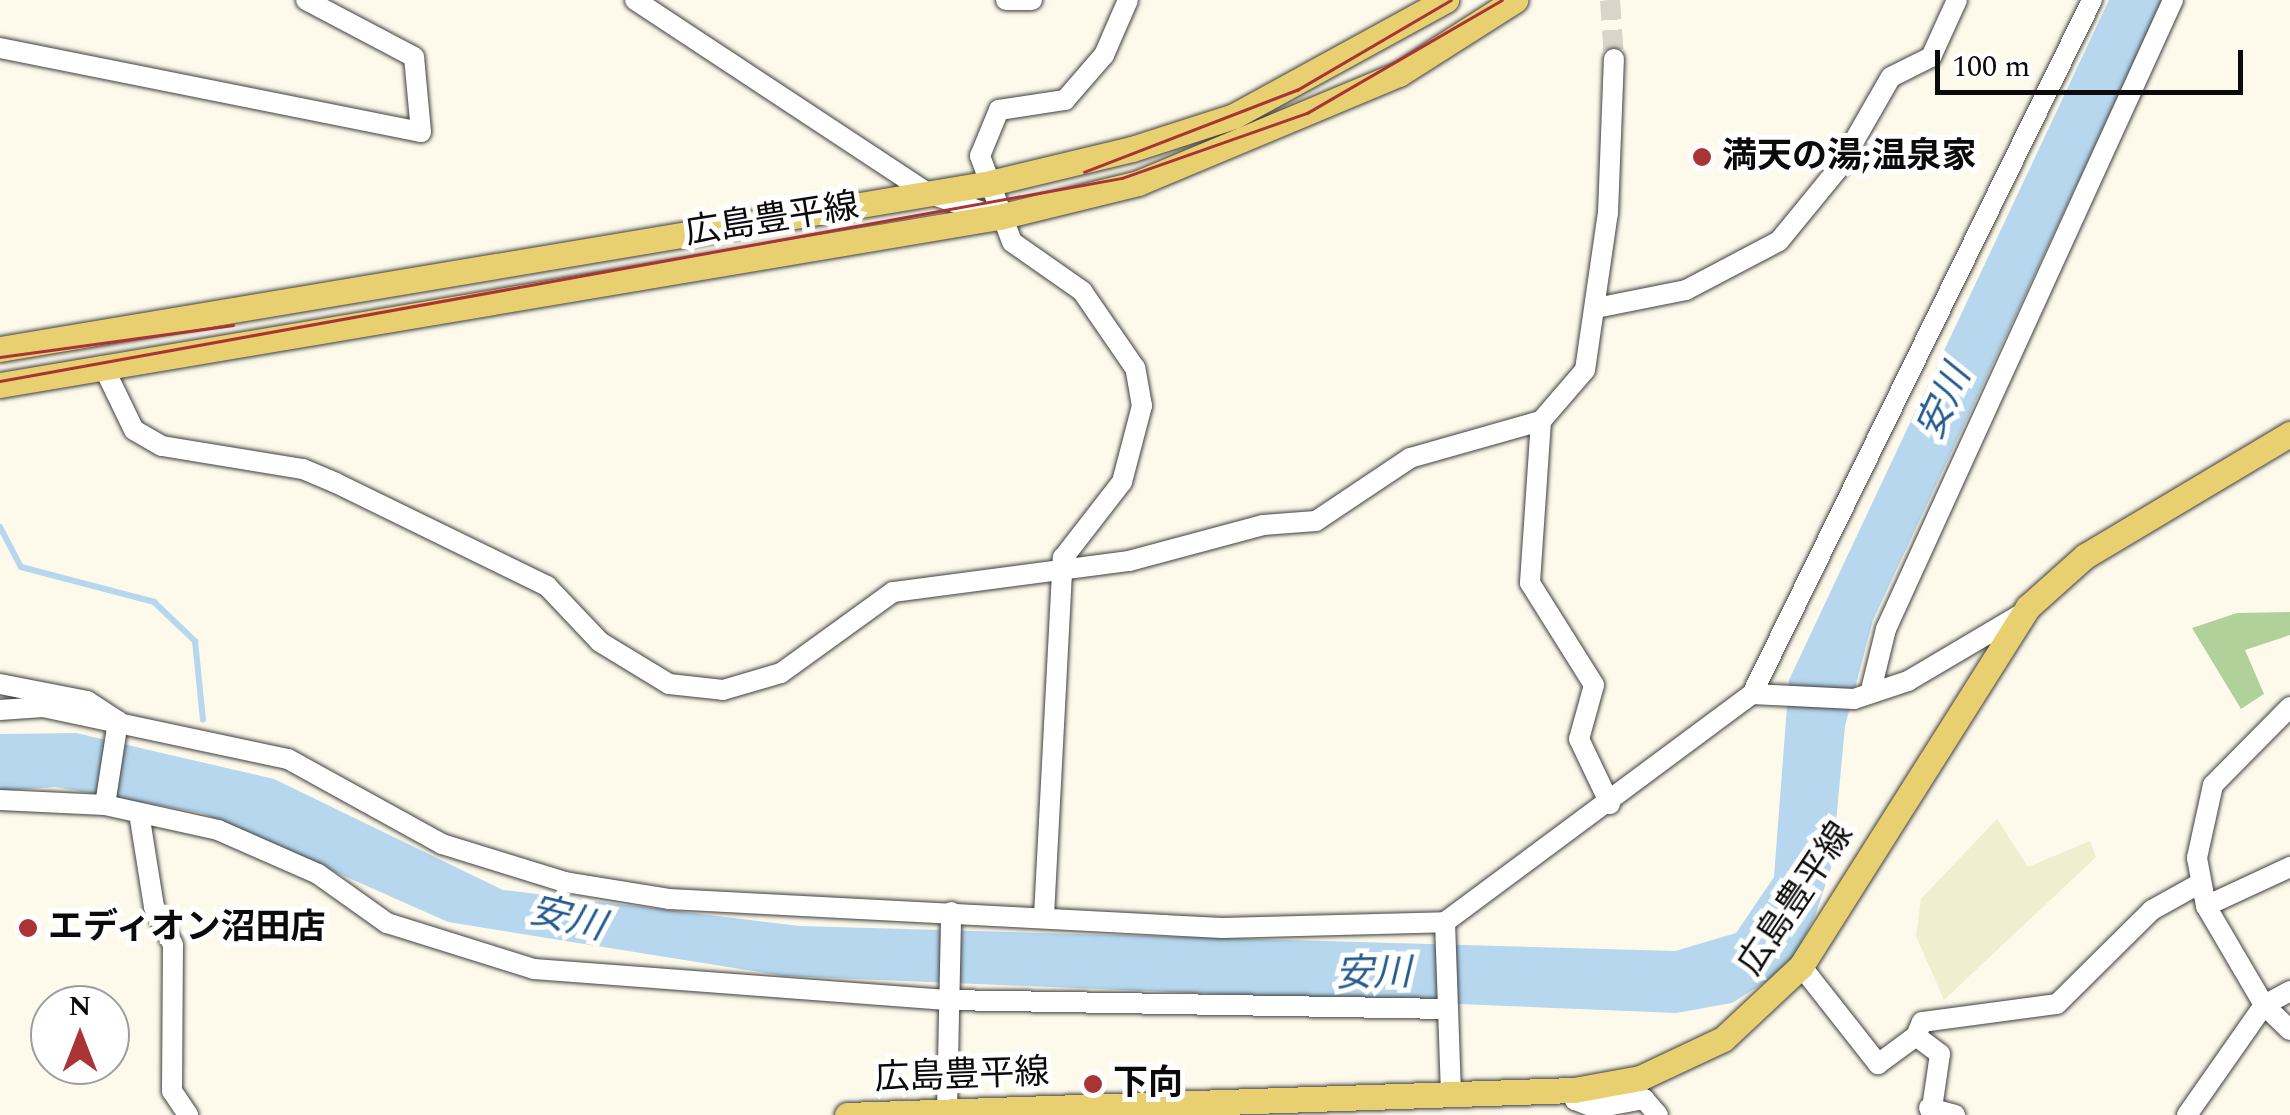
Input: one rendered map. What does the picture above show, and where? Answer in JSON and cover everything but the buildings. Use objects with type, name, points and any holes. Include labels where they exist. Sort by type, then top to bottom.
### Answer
[{"type":"main road","name":"広島豊平線","points":[[0,349],[986,184],[1234,116],[1446,0]]},
{"type":"main road","name":"広島豊平線","points":[[0,385],[999,218],[1246,144],[1399,74],[1514,0]]},
{"type":"main road","name":"広島豊平線","points":[[847,1115],[1369,1107],[1450,1097],[1574,1090],[1640,1078],[1723,1039],[1800,966],[2028,606],[2084,556],[2290,434]]},
{"type":"street","points":[[0,48],[421,132],[414,57],[306,0]]},
{"type":"street","points":[[635,0],[928,193],[999,218]]},
{"type":"street","points":[[1006,0],[1032,0]]},
{"type":"street","points":[[1044,916],[1063,567],[1122,482],[1142,406],[1135,368],[1082,290],[1027,258],[999,218],[986,184],[984,128],[999,110],[1065,100],[1104,55],[1128,0]]},
{"type":"street","points":[[1596,308],[1686,290],[1780,240],[1829,182],[1891,77],[1931,57],[1957,0]]},
{"type":"street","points":[[0,710],[118,724],[288,759],[442,844],[565,882],[668,899],[1222,928],[1446,926],[1752,694],[2092,0]]},
{"type":"street","points":[[1862,695],[1886,629],[2173,0]]},
{"type":"street","points":[[103,366],[134,430],[162,446],[303,469],[389,516],[489,553],[547,586],[600,642],[684,687],[723,690],[781,673],[893,592],[1063,567],[1316,521],[1410,458],[1542,422],[1585,370],[1596,308],[1614,59]]},
{"type":"street","points":[[1542,422],[1530,583],[1594,684],[1579,740],[1610,804]]},
{"type":"street","points":[[1752,694],[1862,695],[1908,681],[2028,606]]},
{"type":"street","points":[[0,684],[87,701],[118,724]]},
{"type":"street","points":[[2290,707],[2214,785],[2198,827],[2199,884],[2206,906],[2264,1005],[2290,1030]]},
{"type":"street","points":[[106,800],[118,724]]},
{"type":"street","points":[[0,800],[106,800],[139,813],[218,830],[318,874],[386,923],[534,969],[947,995],[1447,1006]]},
{"type":"street","points":[[139,813],[154,906],[173,945],[172,1091],[188,1115]]},
{"type":"street","points":[[2206,906],[2290,867]]},
{"type":"street","points":[[1800,966],[1878,1064],[1916,1036],[1922,1022],[2057,1004],[2152,910],[2199,884]]},
{"type":"street","points":[[940,1112],[950,916]]},
{"type":"street","points":[[1446,926],[1450,1097]]},
{"type":"street","points":[[2187,1115],[2264,1005],[2290,991]]},
{"type":"street","points":[[1916,1036],[1940,1054],[1930,1111],[1955,1115]]},
{"type":"street","points":[[1574,1090],[1575,1100],[1596,1108],[1644,1099],[1658,1115]]},
{"type":"green space","points":[[2290,612],[2290,635],[2245,650],[2264,694],[2241,709],[2192,628],[2237,613]]},
{"type":"green space","points":[[1997,819],[2028,867],[2090,841],[2096,857],[1944,1000],[1916,936],[1921,899]]},
{"type":"water","name":"安川","points":[[2109,0],[2163,0],[1873,620],[1845,726],[1832,865],[1815,916],[1788,968],[1732,1003],[1676,1013],[784,976],[448,922],[202,813],[55,787],[0,791],[0,734],[76,733],[274,779],[503,890],[800,926],[1675,951],[1736,933],[1774,877],[1789,680]]},
{"type":"waterway","points":[[0,527],[21,567],[154,602],[195,641],[203,720]]},
{"type":"tunnel","points":[[1610,0],[1614,59]]},
{"type":"tram line","points":[[1084,172],[1297,90],[1451,0]]},
{"type":"tram line","points":[[0,381],[1122,178],[1307,113],[1502,0]]},
{"type":"tram line","points":[[0,357],[233,325]]},
{"type":"place","name":"満天の湯;温泉家","points":[[1702,157]]},
{"type":"place","name":"エディオン沼田店","points":[[28,928]]},
{"type":"place","name":"下向","points":[[1093,1084]]}]
